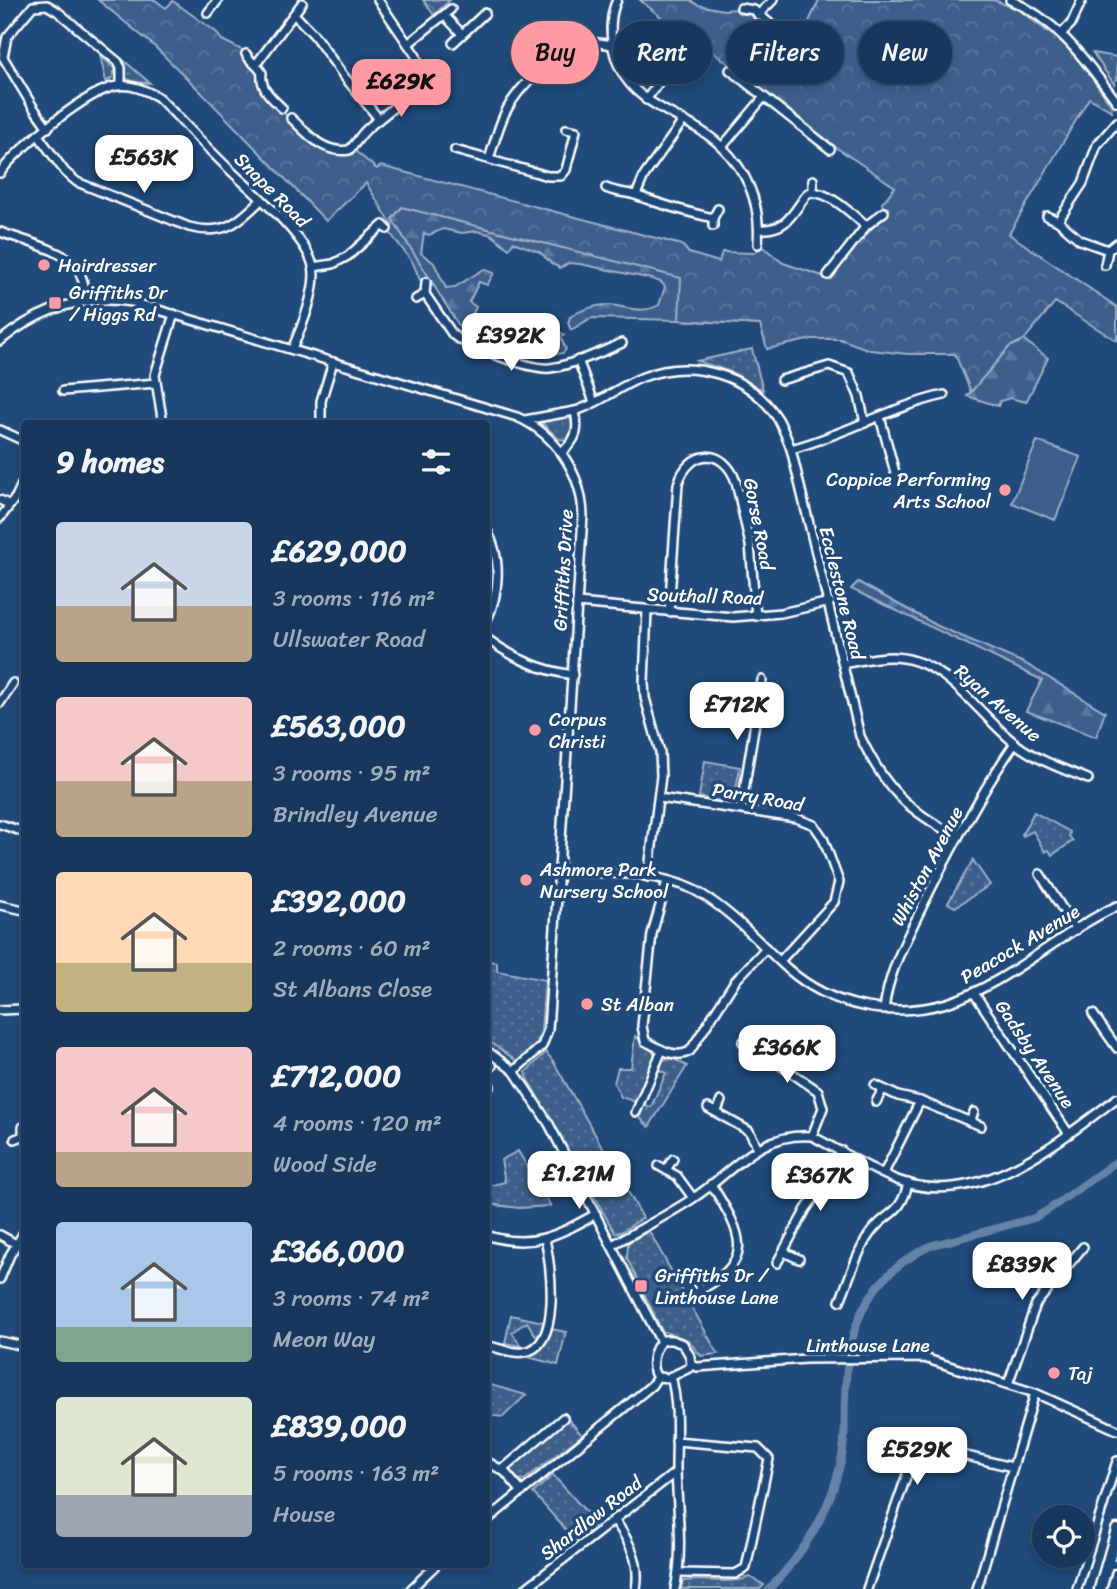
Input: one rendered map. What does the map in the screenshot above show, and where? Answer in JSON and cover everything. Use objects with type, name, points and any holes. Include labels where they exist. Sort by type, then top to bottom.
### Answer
[{"type":"main road","points":[[1100,1589],[1112,1565],[1117,1530]]},
{"type":"street","points":[[208,13],[218,0]]},
{"type":"street","points":[[291,118],[319,145],[344,151],[353,148],[367,128],[402,100],[415,85],[419,62],[378,0]]},
{"type":"street","points":[[617,0],[611,27],[612,45],[621,72],[646,100],[704,133],[722,147],[750,187],[759,229],[758,244]]},
{"type":"street","points":[[758,15],[773,0]]},
{"type":"street","points":[[1010,0],[1041,17],[1062,33],[1080,52],[1117,102]]},
{"type":"street","points":[[1062,33],[1070,24],[1082,0]]},
{"type":"street","points":[[1,169],[38,135],[48,128],[98,92],[121,85],[121,68],[113,57],[57,11],[47,5],[33,3],[5,41],[3,57],[48,128]]},
{"type":"street","points":[[257,63],[302,3]]},
{"type":"street","points":[[741,8],[754,10],[766,21]]},
{"type":"street","points":[[408,44],[451,9]]},
{"type":"street","points":[[453,43],[485,13]]},
{"type":"street","points":[[294,14],[314,35],[379,119]]},
{"type":"street","points":[[444,16],[462,34]]},
{"type":"street","points":[[489,159],[507,111],[529,81],[553,59],[570,50],[590,43],[612,45]]},
{"type":"street","points":[[246,54],[248,59],[257,63],[262,72],[261,82],[265,91],[282,108]]},
{"type":"street","points":[[646,100],[658,84]]},
{"type":"street","points":[[748,84],[831,149]]},
{"type":"street","name":"Snape Road","points":[[121,85],[146,90],[158,97],[299,238],[308,252],[313,268]]},
{"type":"street","points":[[722,147],[764,97]]},
{"type":"street","points":[[636,195],[644,176],[683,121]]},
{"type":"street","points":[[1058,222],[1083,183],[1097,145],[1117,122]]},
{"type":"street","points":[[456,150],[548,176],[561,176],[566,170],[576,131],[566,129]]},
{"type":"street","points":[[38,135],[65,172],[77,182],[189,227],[205,230],[227,227],[242,218],[261,200]]},
{"type":"street","points":[[813,180],[813,192]]},
{"type":"street","points":[[606,188],[636,195],[713,222],[718,209]]},
{"type":"street","points":[[759,229],[785,224],[808,193],[813,192],[828,196],[866,226]]},
{"type":"street","points":[[828,275],[866,226],[884,212]]},
{"type":"street","points":[[1047,216],[1080,240],[1108,250]]},
{"type":"street","points":[[292,349],[308,304],[313,268],[340,261],[383,225],[387,229]]},
{"type":"street","points":[[0,232],[67,257],[80,273],[87,300]]},
{"type":"street","points":[[1105,265],[1108,250],[1117,243]]},
{"type":"street","points":[[426,282],[425,294],[453,335],[467,345],[490,354],[545,368],[597,354],[622,343]]},
{"type":"street","points":[[416,299],[425,294]]},
{"type":"street","name":"Griffiths Drive","points":[[0,341],[49,311],[87,300],[132,302],[525,420],[562,452],[576,480],[583,508],[548,1030],[542,1046],[514,1071]]},
{"type":"street","points":[[162,420],[156,383],[158,365],[174,314]]},
{"type":"street","points":[[578,359],[594,402]]},
{"type":"street","points":[[321,420],[321,401],[332,362]]},
{"type":"street","points":[[781,380],[829,366],[849,373],[859,396],[865,423]]},
{"type":"street","name":"Ecclestone Road","points":[[525,420],[575,411],[632,382],[663,370],[690,369],[719,374],[746,387],[763,401],[778,419],[791,449],[830,602],[860,736],[890,788],[917,813],[958,837]]},
{"type":"street","points":[[63,391],[156,383]]},
{"type":"street","points":[[791,449],[827,439],[915,401],[944,395]]},
{"type":"street","points":[[562,452],[577,435],[575,411]]},
{"type":"street","points":[[880,417],[897,480]]},
{"type":"street","points":[[0,430],[21,440]]},
{"type":"street","name":"Gorse Road","points":[[669,612],[678,484],[685,466],[694,459],[712,457],[727,466],[736,482],[750,545],[755,616]]},
{"type":"street","points":[[0,518],[21,485]]},
{"type":"street","points":[[0,500],[10,505]]},
{"type":"street","points":[[490,536],[498,563],[490,607]]},
{"type":"street","name":"Southall Road","points":[[577,603],[733,617],[781,613],[830,602]]},
{"type":"street","points":[[647,610],[645,698],[660,752],[661,776],[648,877]]},
{"type":"street","points":[[490,641],[524,663],[573,675]]},
{"type":"street","name":"Ryan Avenue","points":[[843,664],[899,657],[936,670],[1015,743],[1036,758],[1088,779]]},
{"type":"street","points":[[741,809],[762,680]]},
{"type":"street","points":[[0,703],[13,682]]},
{"type":"street","name":"Whiston Avenue","points":[[884,1010],[886,991],[894,966],[958,837],[1015,743]]},
{"type":"street","name":"Parry Road","points":[[659,798],[804,819],[814,825],[822,838],[839,882],[834,902],[780,961]]},
{"type":"street","points":[[0,824],[21,831]]},
{"type":"street","name":"Peacock Avenue","points":[[559,872],[648,877],[693,890],[739,923],[804,981],[828,995],[852,1004],[884,1010],[928,1007],[974,993],[1117,906]]},
{"type":"street","points":[[1040,874],[1076,930]]},
{"type":"street","points":[[667,881],[653,933],[642,1026],[645,1041],[679,1055],[690,1051],[735,981],[766,948]]},
{"type":"street","points":[[0,905],[21,909]]},
{"type":"street","name":"Gadsby Avenue","points":[[974,993],[1069,1134]]},
{"type":"street","points":[[0,1010],[21,1009]]},
{"type":"street","points":[[1093,1014],[1117,1048]]},
{"type":"street","points":[[754,1047],[758,1038]]},
{"type":"street","points":[[743,1042],[818,1091],[823,1108],[812,1136]]},
{"type":"street","points":[[636,1112],[663,1050]]},
{"type":"street","points":[[490,1053],[514,1071],[550,1124],[661,1342]]},
{"type":"street","points":[[875,1085],[898,1097],[920,1101],[981,1126]]},
{"type":"street","points":[[876,1102],[883,1089]]},
{"type":"street","points":[[612,1245],[693,1199],[758,1148],[777,1138],[812,1136],[908,1183],[929,1187],[968,1185],[1006,1171],[1069,1134],[1117,1098]]},
{"type":"street","points":[[717,1111],[722,1101]]},
{"type":"street","points":[[884,1173],[920,1101]]},
{"type":"street","points":[[708,1108],[749,1131],[758,1148]]},
{"type":"street","points":[[970,1122],[974,1111]]},
{"type":"street","points":[[777,1263],[842,1151]]},
{"type":"street","points":[[673,1159],[662,1168],[677,1176],[693,1199]]},
{"type":"street","points":[[840,1301],[870,1233],[899,1207],[905,1199],[908,1183]]},
{"type":"street","points":[[691,1295],[722,1278],[736,1261],[739,1249],[737,1229],[710,1184]]},
{"type":"street","points":[[490,1237],[503,1241],[545,1239],[596,1213]]},
{"type":"street","points":[[0,1235],[16,1244]]},
{"type":"street","points":[[0,1279],[21,1236]]},
{"type":"street","points":[[490,1346],[524,1352],[539,1345],[544,1338],[552,1273],[545,1239]]},
{"type":"street","points":[[1008,1384],[1036,1304],[1083,1247]]},
{"type":"street","points":[[784,1252],[799,1259]]},
{"type":"street","points":[[695,1279],[701,1290]]},
{"type":"street","points":[[834,1286],[844,1291]]},
{"type":"street","points":[[667,1339],[683,1344],[690,1356],[691,1365],[671,1376],[657,1377],[653,1371],[654,1352],[661,1342],[667,1339]]},
{"type":"street","points":[[0,1341],[21,1345]]},
{"type":"street","name":"Linthouse Lane","points":[[691,1365],[696,1367],[743,1363],[925,1358],[1035,1393],[1117,1430]]},
{"type":"street","points":[[671,1376],[676,1394],[676,1472],[680,1531],[676,1589]]},
{"type":"street","points":[[490,1518],[652,1385],[657,1377]]},
{"type":"street","points":[[976,1589],[1035,1393]]},
{"type":"street","points":[[502,1470],[563,1418]]},
{"type":"street","points":[[676,1441],[758,1448],[764,1451],[769,1459],[746,1568],[735,1574],[679,1573]]},
{"type":"street","points":[[867,1589],[911,1463],[917,1456],[931,1448],[1012,1467]]},
{"type":"street","points":[[490,1463],[502,1470],[522,1492]]},
{"type":"street","points":[[1077,1589],[1117,1464]]},
{"type":"street","name":"Shardlow Road","points":[[525,1589],[676,1472]]},
{"type":"street","points":[[614,1519],[630,1544],[635,1558],[636,1589]]},
{"type":"street","points":[[411,1589],[433,1568]]},
{"type":"green space","points":[[98,0],[155,0],[166,8],[173,1],[216,32],[222,40],[246,52],[243,55],[257,69],[262,91],[320,149],[338,153],[354,150],[377,169],[381,166],[682,245],[689,253],[719,262],[722,252],[753,253],[763,247],[783,263],[829,278],[885,217],[882,203],[895,187],[834,146],[754,84],[844,84],[844,21],[809,21],[819,0],[994,0],[1019,10],[1072,50],[1111,105],[1112,111],[1089,98],[1009,234],[1117,307],[1117,341],[1055,302],[1024,340],[1009,347],[971,392],[955,354],[908,354],[870,350],[840,339],[812,339],[767,349],[760,325],[679,320],[681,278],[402,207],[392,219],[434,285],[420,280],[413,263],[388,230],[392,225],[366,183],[326,221],[153,45]]},
{"type":"green space","points":[[423,0],[450,0],[434,15]]},
{"type":"green space","points":[[640,0],[690,0],[698,5],[724,10],[737,9],[740,14],[751,14],[755,21],[726,21],[726,62],[712,51],[712,21],[666,21]]},
{"type":"green space","points":[[1093,53],[1117,57],[1117,78],[1114,84]]},
{"type":"green space","points":[[100,55],[115,69],[113,77],[106,82]]},
{"type":"green space","points":[[121,58],[150,83],[125,78]]},
{"type":"green space","points":[[402,207],[563,248],[675,268],[761,325],[591,318],[571,330],[568,323],[570,317],[588,308],[608,305],[640,310],[659,305],[665,287],[661,282],[652,279],[580,264],[569,263],[560,268],[540,252],[513,242],[509,249],[492,235],[477,231],[462,233],[443,229],[429,235],[424,233],[421,253],[434,263],[446,288],[455,287],[484,269],[494,273],[487,285],[479,282],[469,302],[476,307],[467,325],[495,344],[519,352],[560,332],[564,335],[561,338],[566,349],[563,353],[536,356],[495,350],[471,338],[461,329],[392,219]]},
{"type":"green space","points":[[1024,340],[1048,358],[1026,402],[1010,398],[1000,401],[998,406],[967,396],[1009,347]]},
{"type":"green space","points":[[752,349],[763,390],[731,372],[697,361]]},
{"type":"green space","points":[[568,415],[574,425],[567,440],[559,439],[541,422],[542,420]]},
{"type":"green space","points":[[1037,441],[1081,457],[1055,520],[1012,503]]},
{"type":"green space","points":[[858,582],[938,626],[1026,664],[1105,712],[1096,737],[1026,711],[1042,680],[851,589]]},
{"type":"green space","points":[[705,761],[740,767],[735,795],[728,803],[699,797]]},
{"type":"green space","points":[[1034,812],[1070,832],[1069,836],[1073,841],[1052,855],[1049,850],[1045,852],[1033,831],[1023,836]]},
{"type":"green space","points":[[973,860],[990,885],[955,907],[948,903]]},
{"type":"green space","points":[[490,961],[497,962],[497,971],[545,980],[541,1031],[537,1044],[518,1062],[490,1042]]},
{"type":"green space","points":[[635,1036],[652,1050],[655,1056],[636,1102],[621,1097],[614,1083],[618,1068],[631,1068]]},
{"type":"green space","points":[[546,1052],[643,1218],[621,1232],[615,1233],[528,1080],[526,1072]]},
{"type":"green space","points":[[672,1058],[687,1066],[649,1127],[639,1117],[644,1105],[651,1107],[666,1073],[659,1070],[663,1060]]},
{"type":"green space","points":[[518,1151],[551,1206],[519,1208],[490,1204],[490,1186],[505,1182],[501,1160]]},
{"type":"green space","points":[[649,1231],[718,1354],[701,1356],[688,1340],[662,1331],[627,1258],[628,1243]]},
{"type":"green space","points":[[511,1315],[543,1322],[540,1335],[536,1336],[527,1322],[512,1332],[521,1346],[505,1343]]},
{"type":"green space","points":[[551,1329],[566,1332],[558,1365],[528,1357],[545,1343]]},
{"type":"green space","points":[[490,1385],[526,1395],[503,1417],[490,1415]]},
{"type":"green space","points":[[564,1414],[582,1435],[523,1481],[517,1479],[504,1465]]},
{"type":"green space","points":[[553,1475],[597,1524],[576,1541],[533,1493]]},
{"type":"green space","points":[[750,1577],[764,1585],[760,1589],[681,1589],[683,1581],[733,1581]]},
{"type":"waterway","points":[[769,1589],[806,1544],[832,1494],[843,1449],[846,1373],[850,1351],[855,1329],[873,1292],[905,1261],[926,1248],[1034,1218],[1117,1161]]},
{"type":"place","name":"Hairdresser","points":[[44,265]]},
{"type":"place","name":"Griffiths Dr / Higgs Rd","points":[[55,303]]},
{"type":"place","name":"Coppice Performing Arts School","points":[[1005,490]]},
{"type":"place","name":"Corpus Christi","points":[[535,730]]},
{"type":"place","name":"Ashmore Park Nursery School","points":[[526,880]]},
{"type":"place","name":"St Alban","points":[[587,1004]]},
{"type":"place","name":"Griffiths Dr / Linthouse Lane","points":[[641,1286]]},
{"type":"place","name":"Taj","points":[[1054,1373]]}]
